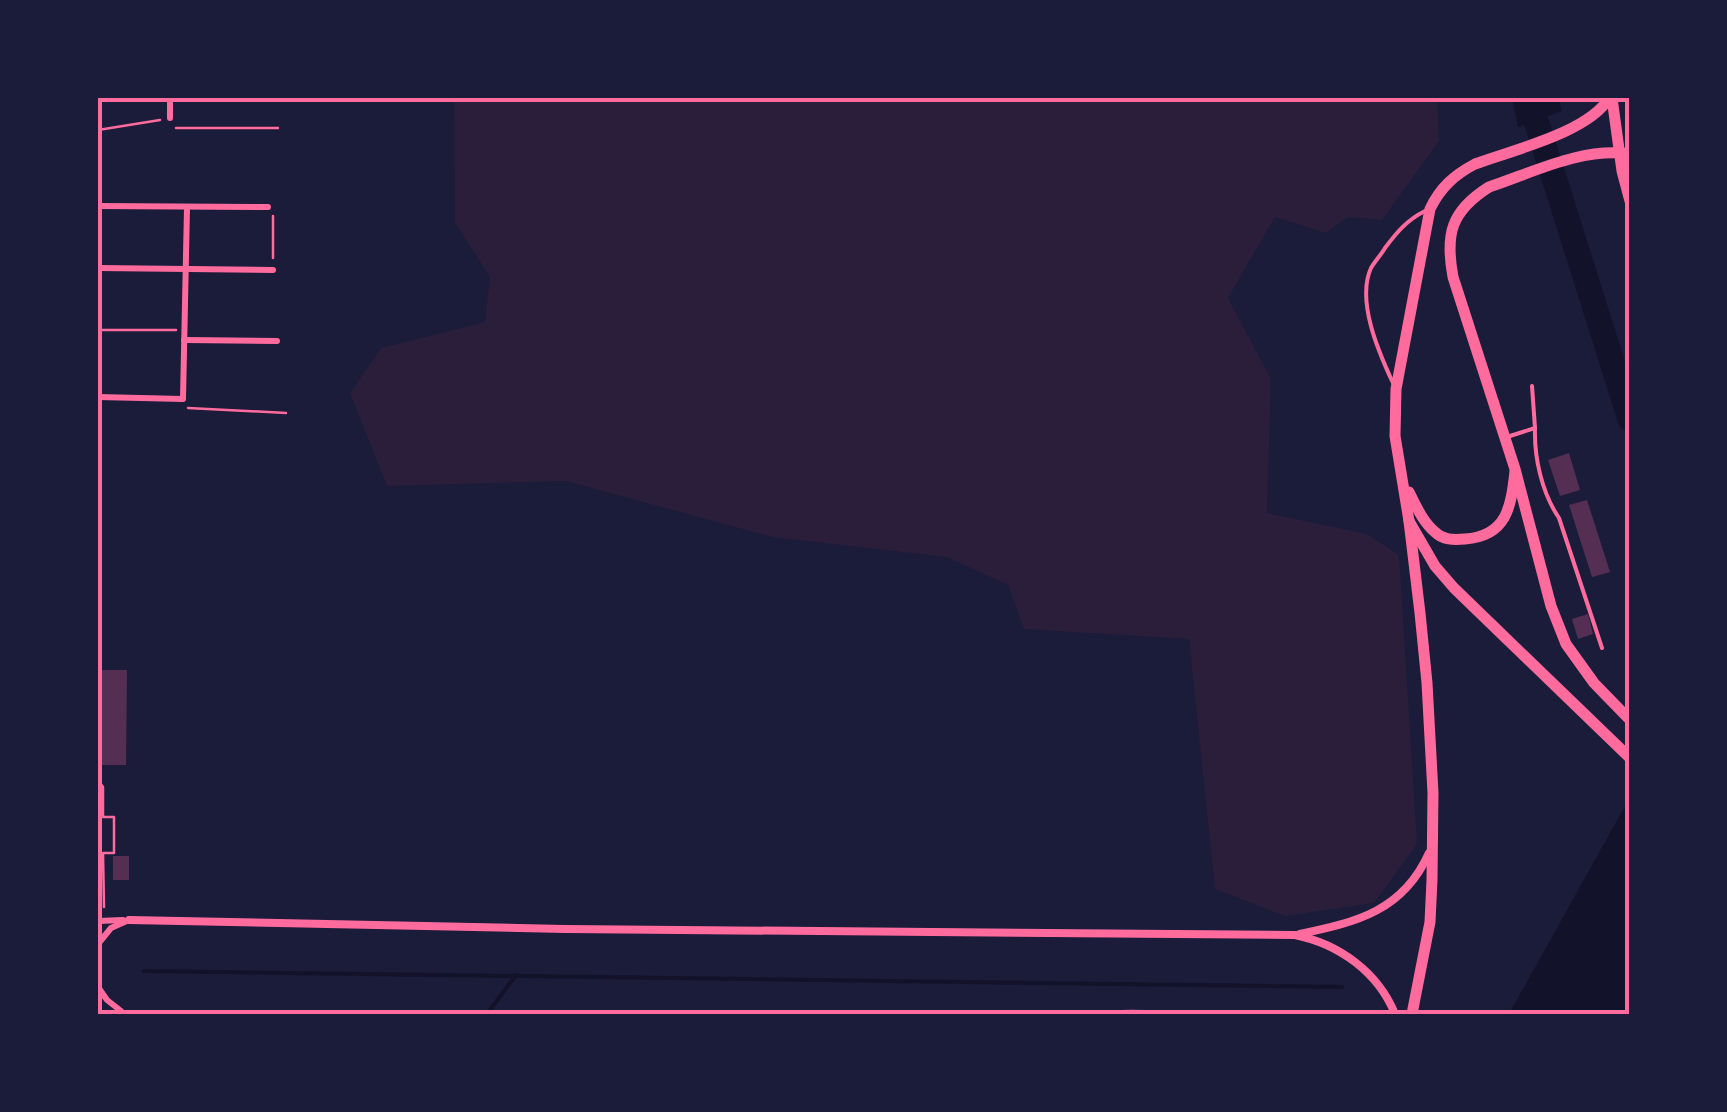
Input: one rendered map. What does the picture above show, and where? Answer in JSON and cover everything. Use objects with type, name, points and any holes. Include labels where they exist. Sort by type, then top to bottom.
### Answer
[{"type":"highway","points":[[1412,1014],[1430,922],[1433,793],[1427,684],[1409,521],[1395,436],[1396,389],[1430,208],[1436,194],[1448,182],[1474,164],[1586,122],[1610,98]]},
{"type":"highway","points":[[1610,98],[1630,202]]},
{"type":"highway","points":[[1630,154],[1593,153],[1489,187],[1474,196],[1458,214],[1450,248],[1454,277],[1515,469],[1551,606],[1566,644],[1594,683],[1630,720]]},
{"type":"highway","points":[[1402,479],[1434,532],[1444,539],[1472,539],[1499,526],[1512,499],[1515,469]]},
{"type":"highway","points":[[1409,521],[1454,588],[1630,758]]},
{"type":"street","points":[[170,98],[170,118]]},
{"type":"street","points":[[98,206],[268,207]]},
{"type":"street","points":[[98,397],[183,398],[187,208]]},
{"type":"street","points":[[98,268],[273,270]]},
{"type":"street","points":[[184,340],[277,341]]},
{"type":"street","points":[[98,920],[1295,935],[1350,922],[1390,904],[1424,865],[1433,844]]},
{"type":"street","points":[[98,944],[112,928],[129,920]]},
{"type":"street","points":[[1295,935],[1326,943],[1351,958],[1380,989],[1394,1014]]},
{"type":"street","points":[[98,987],[123,1013]]},
{"type":"street","points":[[98,1013],[259,1014]]},
{"type":"lane","points":[[1396,389],[1377,348],[1371,324],[1367,289],[1370,270],[1410,218],[1430,208]]},
{"type":"lane","points":[[1532,386],[1534,447],[1539,469],[1602,648]]},
{"type":"lane","points":[[1505,438],[1535,428]]},
{"type":"path","points":[[98,130],[170,118],[178,130],[278,128]]},
{"type":"path","points":[[268,207],[273,213],[273,270]]},
{"type":"path","points":[[98,330],[184,330]]},
{"type":"path","points":[[183,398],[189,410],[286,413]]},
{"type":"path","points":[[98,780],[103,787],[103,817],[114,817],[114,854],[104,854],[104,907]]},
{"type":"path","points":[[406,1014],[458,1014]]},
{"type":"path","points":[[1070,1014],[1314,1014]]},
{"type":"shaded area","points":[[454,98],[1437,98],[1439,141],[1382,220],[1348,217],[1326,233],[1275,217],[1228,298],[1271,379],[1267,513],[1367,534],[1399,555],[1417,844],[1374,903],[1285,916],[1215,889],[1189,639],[1024,629],[1008,585],[947,557],[772,537],[566,481],[387,486],[350,393],[381,348],[485,322],[490,277],[455,223]]},
{"type":"shaded area","points":[[1512,98],[1558,98],[1562,111],[1518,127]]},
{"type":"shaded area","points":[[1629,799],[1630,997],[1623,1014],[1509,1014]]},
{"type":"building","points":[[1569,453],[1580,490],[1560,496],[1548,460]]},
{"type":"building","points":[[1587,500],[1610,572],[1592,577],[1569,505]]},
{"type":"building","points":[[1588,614],[1593,634],[1578,639],[1572,619]]},
{"type":"building","points":[[98,670],[127,670],[126,765],[98,765]]},
{"type":"building","points":[[113,856],[129,856],[129,880],[113,880]]},
{"type":"waterway","points":[[1527,98],[1630,419]]},
{"type":"waterway","points":[[144,971],[1342,987]]},
{"type":"waterway","points":[[487,1014],[516,975]]}]
